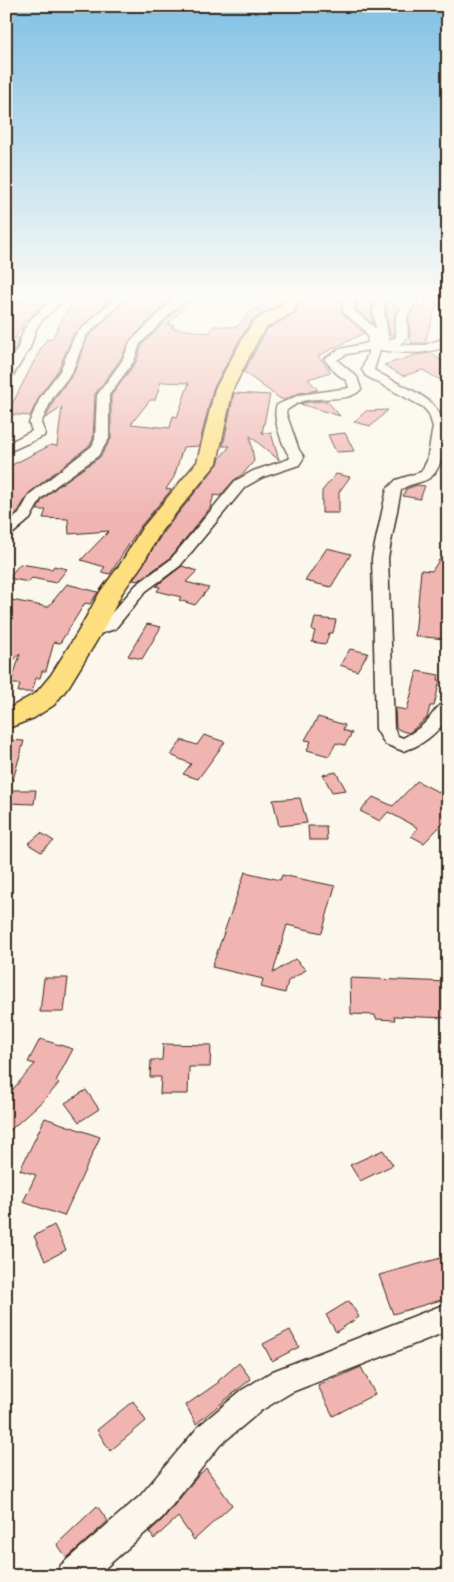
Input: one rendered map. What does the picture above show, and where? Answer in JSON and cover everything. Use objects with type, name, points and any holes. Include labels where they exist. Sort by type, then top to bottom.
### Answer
[{"type":"highway","points":[[6,720],[25,712],[45,699],[60,680],[90,632],[111,592],[131,565],[153,528],[207,463],[224,389],[233,373]]},
{"type":"street","points":[[6,449],[39,433],[35,423],[38,414],[47,396],[65,373]]},
{"type":"street","points":[[6,532],[25,516],[35,497],[93,453],[98,446],[102,439],[101,412],[103,395],[119,373]]},
{"type":"street","points":[[90,632],[109,626],[141,588],[175,562],[240,484],[258,474],[294,462],[297,457],[292,450],[280,413],[281,408],[296,400],[321,394],[352,391],[355,389],[353,380],[344,373]]},
{"type":"street","points":[[370,373],[427,404],[433,411],[439,426],[432,469],[424,476],[404,481],[394,489],[380,558],[385,729],[391,740],[402,746],[408,744],[426,732],[448,708]]},
{"type":"street","points":[[72,1576],[151,1507],[210,1435],[252,1400],[282,1381],[448,1317]]},
{"type":"building","points":[[28,373],[56,373],[40,395],[30,416],[7,414]]},
{"type":"building","points":[[74,373],[111,373],[95,394],[93,439],[90,445],[29,493],[17,513],[6,521],[6,468],[51,445],[57,446],[62,407],[46,418],[55,398]]},
{"type":"building","points":[[128,373],[222,373],[213,389],[199,446],[183,447],[174,477],[166,489],[171,490],[140,527],[110,574],[101,572],[105,567],[81,560],[109,531],[69,534],[68,519],[43,518],[46,510],[37,510],[42,500],[58,486],[100,457],[111,439],[111,396]],"holes":[[[161,382],[189,383],[177,417],[173,416],[170,428],[131,424],[150,400],[155,400]]]},
{"type":"building","points":[[245,373],[328,373],[308,379],[318,390],[299,393],[284,400]]},
{"type":"building","points":[[398,373],[414,373],[403,376]]},
{"type":"building","points":[[428,373],[448,373],[448,376],[438,379]]},
{"type":"building","points":[[234,393],[270,395],[262,433],[271,433],[279,460],[250,436],[254,461],[220,496],[214,495],[210,508],[169,559],[138,581],[133,580],[164,531],[218,464],[220,458],[230,446],[223,446]]},
{"type":"building","points":[[327,401],[340,416],[300,404],[308,402]]},
{"type":"building","points":[[388,410],[371,426],[354,422],[366,411]]},
{"type":"building","points":[[345,433],[354,451],[336,452],[328,435]]},
{"type":"building","points":[[336,474],[350,477],[339,492],[339,513],[322,513],[322,491]]},
{"type":"building","points":[[417,485],[425,486],[420,499],[403,496],[406,489]]},
{"type":"building","points":[[448,546],[448,601],[445,639],[415,636],[421,570],[432,571]]},
{"type":"building","points":[[327,548],[351,554],[331,587],[305,581]]},
{"type":"building","points":[[20,564],[52,569],[54,566],[67,569],[56,583],[32,578],[28,582],[8,578]]},
{"type":"building","points":[[182,566],[197,571],[186,582],[209,588],[195,605],[179,600],[181,597],[157,591],[160,587],[156,586]]},
{"type":"building","points":[[67,584],[98,592],[90,604],[85,603],[60,643],[54,642],[46,671],[42,671],[40,678],[36,678],[32,692],[18,692],[20,684],[11,684],[20,654],[6,667],[6,599],[48,607]]},
{"type":"building","points":[[315,618],[336,620],[333,633],[329,633],[326,644],[312,642],[315,631],[312,630]]},
{"type":"building","points":[[147,624],[161,627],[142,659],[128,656]]},
{"type":"building","points":[[350,649],[368,653],[357,671],[340,665]]},
{"type":"building","points":[[417,671],[439,675],[438,680],[440,680],[434,706],[430,706],[427,718],[409,733],[396,728],[395,708],[407,710]]},
{"type":"building","points":[[318,717],[345,725],[343,730],[352,733],[345,745],[336,743],[329,756],[307,750],[311,741],[305,740]]},
{"type":"building","points":[[204,735],[225,742],[198,779],[183,774],[191,764],[171,755],[182,740],[197,745]]},
{"type":"building","points":[[6,740],[24,741],[10,790],[36,790],[34,804],[6,803]]},
{"type":"building","points":[[336,772],[346,790],[332,792],[323,775]]},
{"type":"building","points":[[417,781],[448,797],[448,818],[424,843],[411,836],[418,828],[388,812],[380,821],[360,811],[373,797],[393,806]]},
{"type":"building","points":[[300,798],[307,823],[279,826],[273,800]]},
{"type":"building","points":[[308,826],[326,826],[327,840],[309,840]]},
{"type":"building","points":[[41,833],[54,841],[41,852],[28,844]]},
{"type":"building","points":[[245,872],[280,880],[282,875],[335,886],[322,933],[287,925],[273,973],[295,959],[306,970],[288,981],[285,993],[261,987],[263,979],[212,967]]},
{"type":"building","points":[[44,978],[68,978],[64,1012],[40,1012]]},
{"type":"building","points":[[350,978],[448,982],[448,1018],[394,1016],[395,1020],[376,1019],[375,1015],[351,1014]]},
{"type":"building","points":[[40,1039],[73,1049],[56,1081],[59,1083],[48,1096],[6,1134],[6,1097],[35,1064],[28,1062]]},
{"type":"building","points":[[163,1044],[211,1045],[210,1067],[189,1067],[188,1094],[160,1094],[161,1077],[150,1077],[151,1060],[162,1060]]},
{"type":"building","points":[[86,1090],[99,1109],[79,1122],[65,1103]]},
{"type":"building","points":[[45,1118],[100,1137],[64,1216],[23,1202],[36,1175],[20,1170]]},
{"type":"building","points":[[383,1150],[393,1165],[360,1181],[350,1165]]},
{"type":"building","points":[[54,1225],[66,1250],[45,1261],[34,1236]]},
{"type":"building","points":[[448,1256],[448,1298],[393,1314],[379,1275]]},
{"type":"building","points":[[349,1301],[359,1317],[336,1332],[326,1315]]},
{"type":"building","points":[[290,1330],[299,1347],[272,1361],[263,1344]]},
{"type":"building","points":[[239,1363],[251,1379],[196,1424],[186,1405],[219,1382]]},
{"type":"building","points":[[361,1367],[375,1394],[333,1416],[318,1386]]},
{"type":"building","points":[[133,1401],[146,1421],[110,1451],[97,1430]]},
{"type":"building","points":[[206,1468],[232,1505],[194,1540],[178,1517],[154,1539],[149,1532],[163,1519]]},
{"type":"building","points":[[97,1506],[108,1521],[67,1558],[57,1544]]}]
